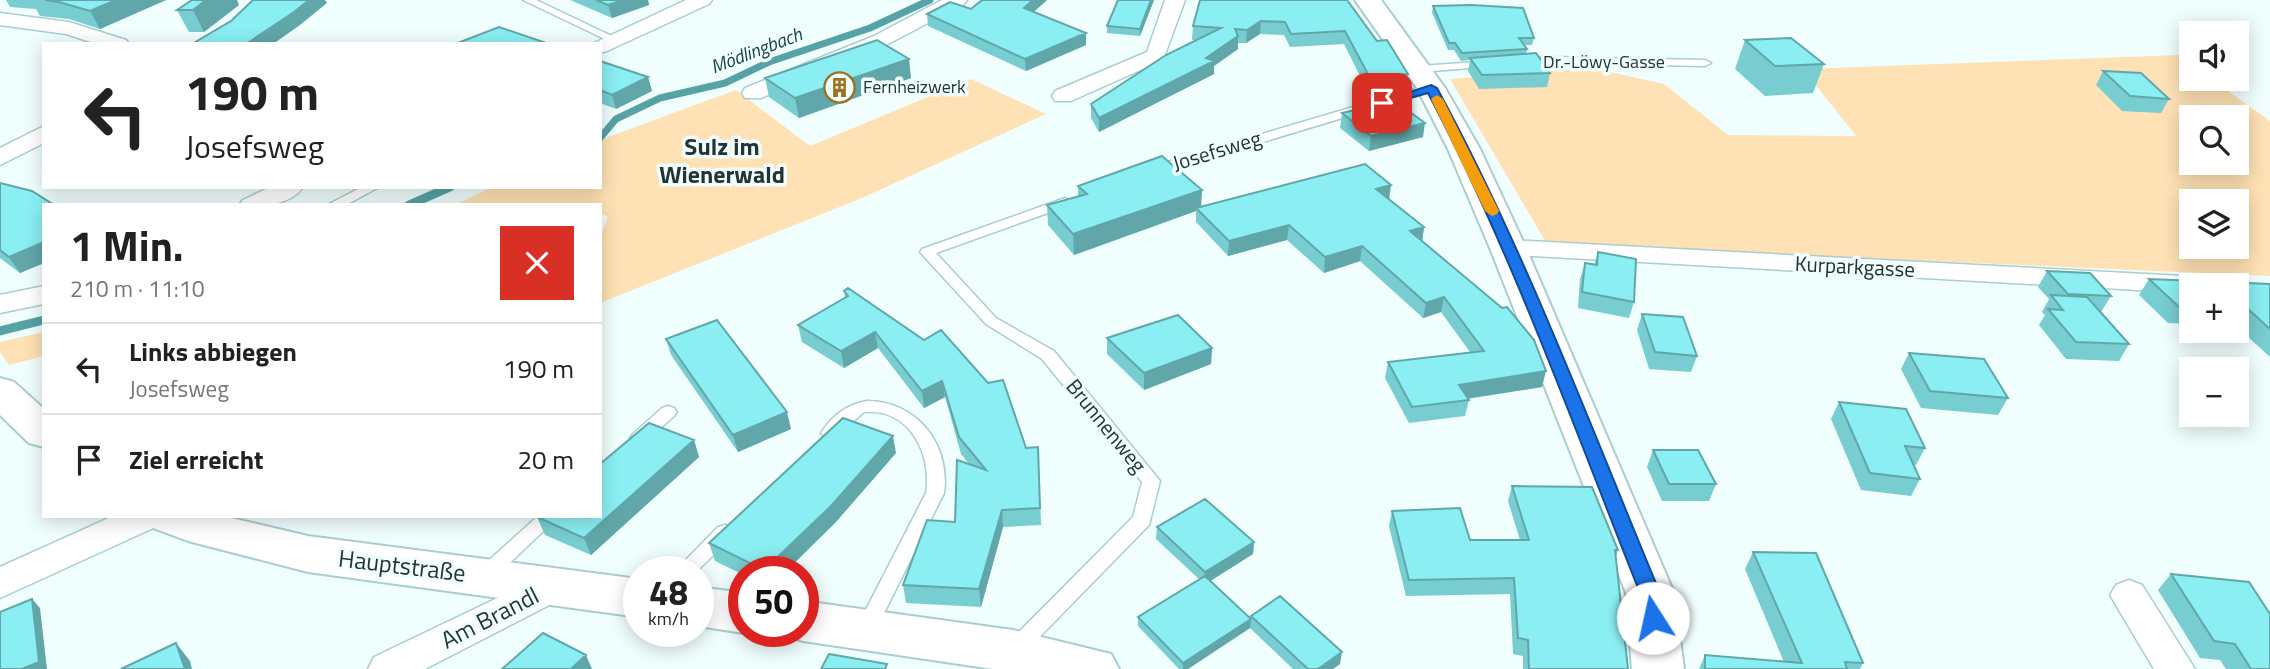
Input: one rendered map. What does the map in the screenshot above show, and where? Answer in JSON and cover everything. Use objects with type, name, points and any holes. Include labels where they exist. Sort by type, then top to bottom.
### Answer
[{"type":"main road","points":[[1368,0],[1425,79],[1464,149],[1508,248],[1650,593],[1658,669]]},
{"type":"main road","points":[[0,391],[42,431]]},
{"type":"main road","name":"Hauptstraße","points":[[174,518],[204,529],[308,554],[623,596]]},
{"type":"main road","points":[[819,623],[1013,651],[1093,669]]},
{"type":"street","points":[[608,43],[702,0]]},
{"type":"street","points":[[753,93],[881,40],[957,0]]},
{"type":"street","points":[[1063,96],[1156,56],[1175,0]]},
{"type":"street","points":[[0,19],[69,28],[113,42]]},
{"type":"street","points":[[0,158],[42,134]]},
{"type":"street","points":[[256,203],[287,189]]},
{"type":"street","name":"Kurparkgasse","points":[[1508,248],[2179,284]]},
{"type":"street","points":[[0,304],[42,295]]},
{"type":"street","points":[[0,583],[143,518]]},
{"type":"street","name":"Am Brandl","points":[[388,669],[554,586]]},
{"type":"street","points":[[2129,595],[2175,669]]},
{"type":"lane","points":[[528,0],[608,43]]},
{"type":"lane","name":"Dr.-Löwy-Gasse","points":[[1512,63],[1552,60],[1704,62]]},
{"type":"lane","points":[[1425,79],[1499,64]]},
{"type":"lane","name":"Josefsweg","points":[[1132,178],[1425,79]]},
{"type":"lane","points":[[338,203],[369,189]]},
{"type":"lane","name":"Brunnenweg","points":[[1013,651],[1142,520],[1151,481],[1048,355],[990,321],[927,252],[1081,197]]},
{"type":"lane","points":[[816,447],[847,416],[857,409],[874,405],[919,426],[936,462],[939,477],[935,493],[866,630]]},
{"type":"lane","points":[[629,446],[668,412]]},
{"type":"lane","points":[[700,556],[741,515]]},
{"type":"lane","points":[[483,576],[549,518]]},
{"type":"shaded area","points":[[2179,55],[2179,91],[2228,91],[2248,105],[2179,105],[2179,175],[2249,175],[2249,106],[2270,121],[2270,276],[1547,244],[1450,79],[1592,68],[1664,84],[1728,135],[1856,136],[1803,69]]},
{"type":"shaded area","points":[[971,79],[1046,114],[862,198],[602,302],[602,232],[608,217],[602,214],[602,203],[458,203],[489,189],[602,189],[602,139],[736,90],[810,146]]},
{"type":"shaded area","points":[[42,332],[42,357],[9,365],[0,352],[0,342]]},
{"type":"building","points":[[45,0],[116,0],[90,11]]},
{"type":"building","points":[[192,0],[206,0],[193,10],[177,10]]},
{"type":"building","points":[[253,0],[309,0],[249,42],[195,42],[231,21]]},
{"type":"building","points":[[596,0],[623,0],[608,5]]},
{"type":"building","points":[[982,0],[1033,0],[1024,8],[1086,33],[1025,59],[927,14],[950,2],[971,9]]},
{"type":"building","points":[[1118,0],[1151,0],[1140,29],[1107,26]]},
{"type":"building","points":[[1200,0],[1347,0],[1377,41],[1387,40],[1408,74],[1369,76],[1345,31],[1291,34],[1285,22],[1261,21],[1247,30],[1235,29],[1238,36],[1206,58],[1214,61],[1099,118],[1091,104],[1166,55],[1221,28],[1193,26]]},
{"type":"building","points":[[1433,6],[1523,8],[1534,38],[1519,38],[1527,49],[1462,53],[1455,43],[1449,43]]},
{"type":"building","points":[[499,27],[543,42],[460,42]]},
{"type":"building","points":[[1791,38],[1824,64],[1775,66],[1745,40]]},
{"type":"building","points":[[877,40],[909,59],[795,98],[765,78]]},
{"type":"building","points":[[1536,53],[1550,73],[1482,75],[1470,58]]},
{"type":"building","points":[[602,62],[648,77],[612,95],[602,91]]},
{"type":"building","points":[[2103,71],[2141,73],[2169,99],[2130,96]]},
{"type":"building","points":[[1395,101],[1425,123],[1371,136],[1342,113]]},
{"type":"building","points":[[1162,156],[1202,190],[1073,234],[1047,205],[1087,194],[1078,186]]},
{"type":"building","points":[[1365,164],[1391,185],[1376,189],[1424,227],[1410,231],[1502,308],[1507,307],[1534,340],[1546,371],[1459,385],[1469,400],[1412,407],[1388,362],[1484,351],[1444,297],[1426,303],[1362,246],[1325,257],[1289,225],[1229,241],[1196,208]]},
{"type":"building","points":[[0,183],[32,191],[51,203],[42,203],[42,243],[9,257],[0,250]]},
{"type":"building","points":[[1598,252],[1636,259],[1634,302],[1582,292],[1585,263],[1597,265]]},
{"type":"building","points":[[2047,271],[2090,273],[2111,296],[2068,294]]},
{"type":"building","points":[[2149,279],[2179,280],[2179,307]]},
{"type":"building","points":[[2249,283],[2270,284],[2270,329],[2249,310]]},
{"type":"building","points":[[848,288],[924,340],[941,330],[988,383],[1003,380],[1026,448],[1038,447],[1040,508],[1002,510],[979,589],[903,585],[927,520],[955,522],[957,460],[986,470],[959,437],[942,381],[922,391],[875,332],[841,351],[798,325],[848,296],[844,291]]},
{"type":"building","points":[[2051,295],[2087,297],[2129,344],[2076,342],[2048,309],[2063,310]]},
{"type":"building","points":[[1642,314],[1683,317],[1697,356],[1655,352]]},
{"type":"building","points":[[1178,315],[1212,348],[1144,373],[1107,338]]},
{"type":"building","points":[[717,320],[787,412],[733,435],[666,339]]},
{"type":"building","points":[[1909,353],[1984,359],[2008,398],[1930,391]]},
{"type":"building","points":[[1839,402],[1906,409],[1925,448],[1905,446],[1920,479],[1870,473]]},
{"type":"building","points":[[843,418],[893,436],[831,506],[779,556],[735,556],[709,543]]},
{"type":"building","points":[[649,423],[694,440],[584,538],[539,518],[602,518],[602,462]]},
{"type":"building","points":[[1653,450],[1698,450],[1716,484],[1669,484]]},
{"type":"building","points":[[1512,486],[1592,487],[1618,550],[1615,550],[1628,669],[1529,669],[1528,640],[1518,638],[1514,578],[1409,580],[1392,511],[1460,508],[1470,540],[1529,540]]},
{"type":"building","points":[[1205,499],[1254,542],[1205,572],[1157,527]]},
{"type":"building","points":[[1753,552],[1816,553],[1863,663],[1845,662],[1847,669],[1705,669],[1705,655],[1802,663]]},
{"type":"building","points":[[2171,574],[2249,582],[2270,614],[2270,669],[2251,669],[2235,644],[2214,641]]},
{"type":"building","points":[[1205,576],[1251,619],[1183,663],[1138,617]]},
{"type":"building","points":[[1280,596],[1342,652],[1318,669],[1308,669],[1251,616]]},
{"type":"building","points":[[32,599],[39,662],[22,669],[0,669],[0,612]]},
{"type":"building","points":[[543,633],[586,655],[571,669],[502,669]]},
{"type":"building","points":[[176,643],[185,669],[121,669]]},
{"type":"building","points":[[829,654],[887,664],[885,669],[821,669]]},
{"type":"waterway","name":"Mödlingbach","points":[[602,136],[616,119],[660,98],[725,83],[769,62],[870,28],[930,0]]},
{"type":"waterway","name":"Mödlingbach","points":[[414,203],[445,189]]},
{"type":"waterway","name":"Mödlingbach","points":[[0,331],[42,320]]},
{"type":"slow traffic","points":[[1437,99],[1464,149],[1492,211]]},
{"type":"place","name":"Fernheizwerk","points":[[840,87]]},
{"type":"district","name":"Sulz im Wienerwald","points":[[722,161]]},
{"type":"route","points":[[1382,103],[1431,88],[1464,149],[1508,248],[1650,593],[1653,618]]}]
